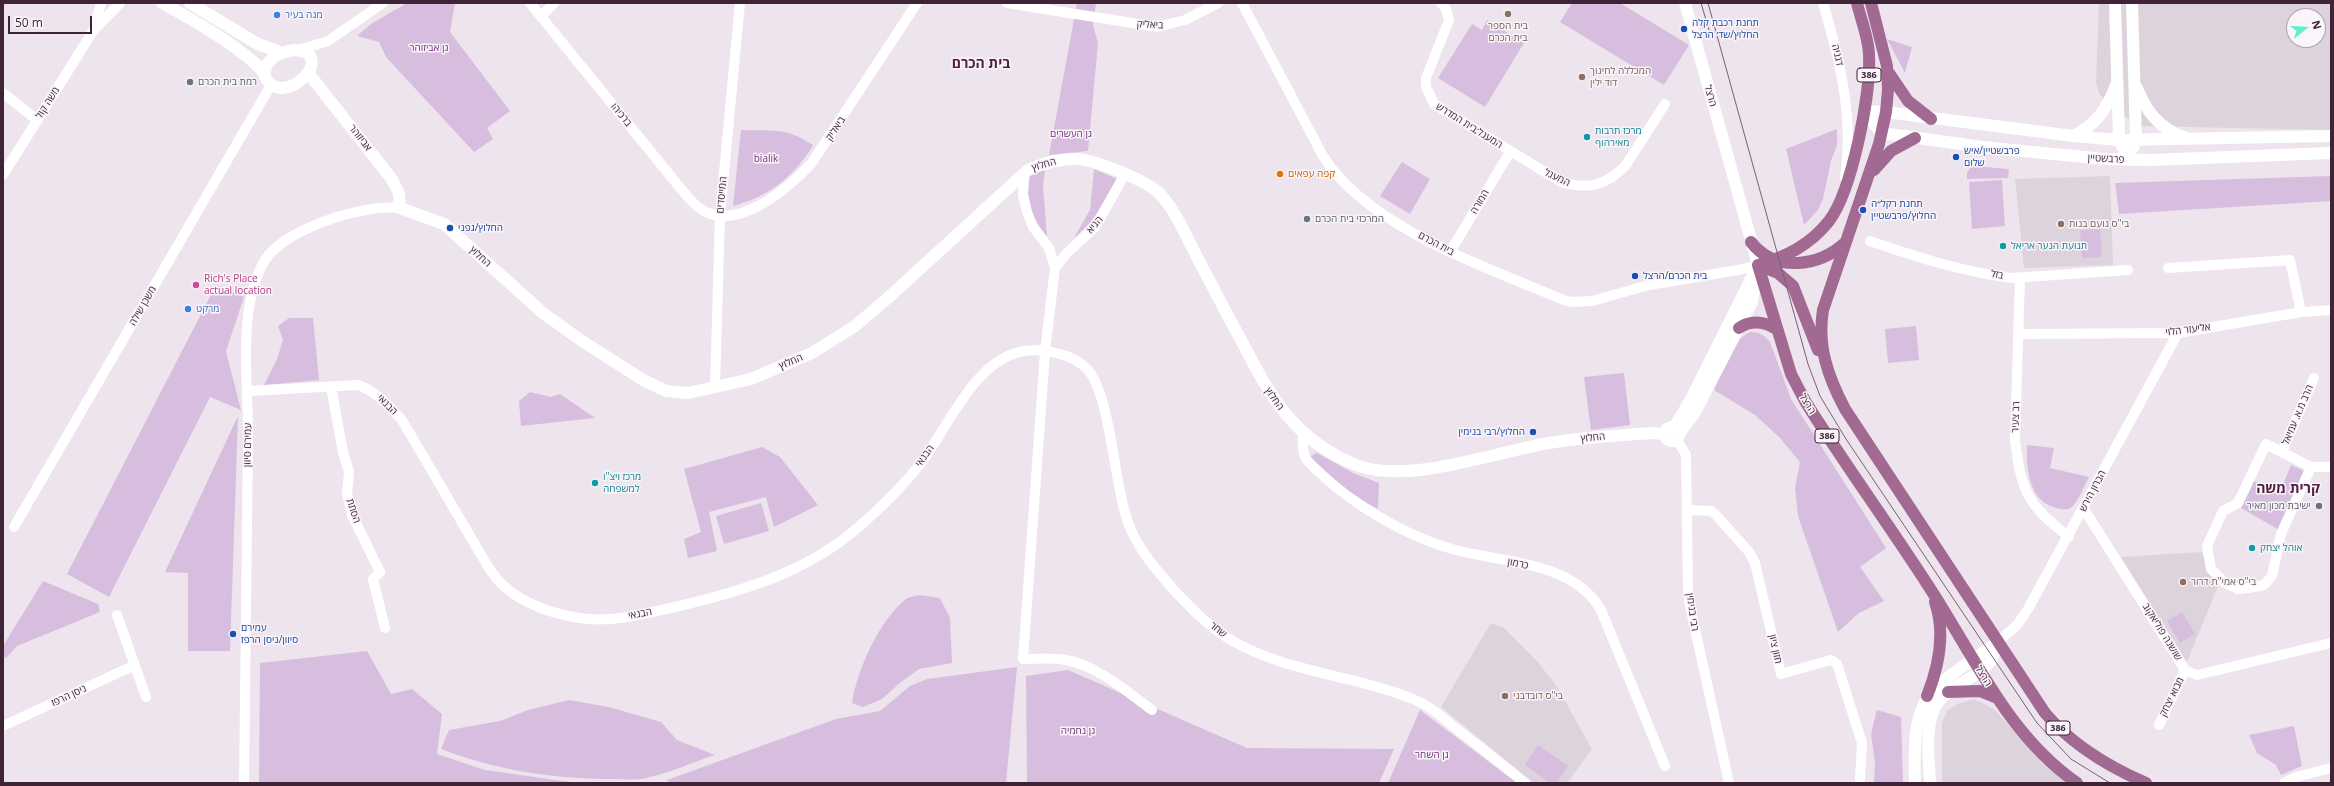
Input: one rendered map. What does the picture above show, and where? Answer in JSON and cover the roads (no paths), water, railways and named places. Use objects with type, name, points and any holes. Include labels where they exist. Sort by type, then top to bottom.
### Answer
[{"type":"main road","name":"386","points":[[1758,265],[1774,261],[1800,248],[1814,236],[1834,213],[1842,195],[1865,111],[1869,55],[1857,3]]},
{"type":"main road","name":"386","points":[[1871,3],[1887,66],[1888,90],[1886,112],[1882,133],[1866,183],[1847,241],[1825,299],[1820,324],[1822,351],[1828,373],[1845,409],[2045,713],[2058,728],[2097,758],[2121,772],[2146,783]]},
{"type":"main road","points":[[1887,66],[1891,77],[1904,96],[1931,119]]},
{"type":"main road","points":[[1866,183],[1885,155],[1903,142],[1915,138]]},
{"type":"main road","points":[[1751,242],[1764,256],[1774,261],[1789,263],[1816,260],[1831,254],[1847,241]]},
{"type":"main road","points":[[1758,265],[1778,273],[1794,286],[1828,373]]},
{"type":"main road","name":"הרצל","points":[[1758,265],[1776,329],[1791,374],[1805,401],[1931,590],[1997,698],[2028,739],[2055,765],[2077,783]]},
{"type":"main road","points":[[1739,328],[1753,322],[1765,324],[1776,329]]},
{"type":"main road","points":[[1927,696],[1940,653],[1939,622],[1931,590]]},
{"type":"main road","points":[[1948,692],[1980,691],[1997,698]]},
{"type":"street","name":"משה קול","points":[[93,31],[102,3]]},
{"type":"street","name":"משה קול","points":[[3,175],[93,31],[120,3]]},
{"type":"street","points":[[162,3],[257,64],[276,87],[290,85],[309,74],[312,69],[312,60],[306,52],[299,50]]},
{"type":"street","points":[[190,3],[258,44],[283,52]]},
{"type":"street","points":[[268,79],[267,64],[272,58],[283,52],[299,50],[328,40],[383,3]]},
{"type":"street","name":"ברכיהו","points":[[530,3],[676,184],[700,208],[708,213],[720,215]]},
{"type":"street","points":[[541,17],[554,3]]},
{"type":"street","name":"המייסדים","points":[[715,388],[720,215],[740,3]]},
{"type":"street","name":"ביאליק","points":[[1007,3],[1157,27],[1185,20],[1218,3]]},
{"type":"street","name":"בית הכרם","points":[[1242,3],[1323,156],[1335,175],[1354,194],[1386,216],[1450,252],[1561,299],[1575,303],[1592,301],[1678,280],[1738,270],[1758,265]]},
{"type":"street","name":"הרצל","points":[[1685,3],[1758,265]]},
{"type":"street","name":"דגניה","points":[[1823,3],[1837,52],[1847,108],[1848,150],[1842,195]]},
{"type":"street","points":[[2115,3],[2119,140],[2129,160]]},
{"type":"street","points":[[2129,160],[2136,141],[2132,3]]},
{"type":"street","name":"ביאליק","points":[[720,215],[752,209],[794,181],[811,164],[915,4]]},
{"type":"street","name":"המעגל;בית המדרש","points":[[1443,6],[1449,20],[1426,78],[1428,94],[1440,110],[1510,152]]},
{"type":"street","points":[[312,60],[328,40]]},
{"type":"street","name":"אביזוהר","points":[[309,74],[391,178],[399,193],[400,208]]},
{"type":"street","points":[[2134,78],[2142,101],[2156,121],[2172,132],[2191,139]]},
{"type":"street","name":"משכן שילה","points":[[14,527],[268,79]]},
{"type":"street","points":[[2073,136],[2085,131],[2098,120],[2112,97],[2118,81]]},
{"type":"street","points":[[3,94],[37,120]]},
{"type":"street","name":"המעגל","points":[[1510,152],[1561,182],[1581,187],[1592,186],[1617,174],[1626,165],[1665,104]]},
{"type":"street","points":[[1847,108],[1865,111],[1870,120],[1882,133]]},
{"type":"street","name":"פרבשטיין","points":[[1865,111],[1886,112],[1931,119],[2073,136],[2136,141],[2331,136]]},
{"type":"street","name":"פרבשטיין","points":[[1882,133],[1989,148],[2129,160],[2331,154]]},
{"type":"street","name":"המורה","points":[[1450,252],[1510,152]]},
{"type":"street","name":"החלוץ","points":[[400,208],[444,224],[543,312],[582,342],[643,380],[666,391],[688,393],[751,379],[812,353],[855,326],[889,297],[1024,173],[1043,163],[1078,159],[1125,174],[1156,190],[1169,206],[1265,387],[1281,410],[1303,433],[1329,452],[1358,466],[1390,472],[1432,468],[1551,442],[1651,432],[1674,434]]},
{"type":"street","points":[[1024,173],[1023,195],[1027,212],[1033,227],[1049,248],[1055,268],[1045,352],[1023,659],[1065,660],[1080,664],[1099,673],[1152,710]]},
{"type":"street","name":"הגיא","points":[[1055,268],[1066,254],[1095,227],[1125,174]]},
{"type":"street","name":"עמירם סיוון","points":[[244,783],[248,391],[247,324],[255,285],[270,254],[294,235],[326,220],[392,207],[400,208]]},
{"type":"street","name":"בזל","points":[[1870,241],[1924,260],[1997,276],[2020,277],[2128,270]]},
{"type":"street","points":[[2168,268],[2290,260],[2301,312]]},
{"type":"street","points":[[1674,434],[1758,265]]},
{"type":"street","points":[[1674,434],[1694,414],[1754,296],[1750,280],[1744,273],[1738,270]]},
{"type":"street","name":"רב צעיר","points":[[2020,277],[2015,440],[2017,463],[2028,496],[2035,508],[2069,537]]},
{"type":"street","name":"אליעזר הלוי","points":[[2019,334],[2178,333],[2301,312],[2331,310]]},
{"type":"street","name":"הברון הירש","points":[[1998,642],[2023,617],[2069,537],[2178,333]]},
{"type":"street","name":"הבנאי","points":[[248,391],[358,385],[371,390],[386,402],[402,420],[487,565],[502,585],[523,600],[549,610],[580,618],[610,620],[649,613],[730,594],[776,578],[810,562],[838,544],[862,525],[902,485],[922,462],[978,379],[994,362],[1023,351],[1045,352]]},
{"type":"street","name":"שחר","points":[[1045,352],[1076,360],[1083,365],[1094,379],[1100,394],[1116,475],[1130,527],[1142,550],[1163,577],[1210,624],[1231,640],[1262,655],[1389,691],[1423,704],[1525,783]]},
{"type":"street","name":"הרב מ.א. עמיאל","points":[[2282,452],[2314,378]]},
{"type":"street","name":"הסתת","points":[[331,387],[343,452],[349,472],[349,501],[352,515],[380,572],[373,579],[385,628]]},
{"type":"street","name":"כרמון","points":[[1303,433],[1305,456],[1309,463],[1342,493],[1382,518],[1421,538],[1450,549],[1543,569],[1562,576],[1588,592],[1601,610],[1666,766]]},
{"type":"street","name":"רבי בנימין","points":[[1674,434],[1686,455],[1688,510],[1688,594],[1729,783]]},
{"type":"street","points":[[2310,467],[2282,534],[2272,576],[2264,585],[2248,588],[2238,588],[2224,582],[2211,569],[2207,546],[2223,511],[2238,503],[2266,444],[2310,467],[2331,467]]},
{"type":"street","name":"שושנה פוליאקוב","points":[[2084,509],[2185,670],[2197,675],[2331,643]]},
{"type":"street","name":"חזון ציון","points":[[1688,510],[1711,511],[1749,552],[1755,563],[1781,674],[1831,660],[1837,664],[1862,743],[1860,779]]},
{"type":"street","points":[[117,615],[146,697]]},
{"type":"street","points":[[1915,783],[1915,730],[1919,714],[1927,696],[1941,681],[1998,642]]},
{"type":"street","points":[[1930,783],[1930,723],[1936,706],[1948,692],[1980,670],[1993,658],[1998,642]]},
{"type":"street","name":"ניסן הרפז","points":[[3,726],[135,665]]},
{"type":"street","name":"מבוא יצחק","points":[[2159,725],[2185,670]]},
{"type":"street","points":[[2284,783],[2296,777],[2331,768]]},
{"type":"tram line","points":[[1701,3],[1709,30]]},
{"type":"tram line","points":[[1708,3],[1808,364],[1820,396],[1846,439],[2037,723],[2071,759],[2110,783]]},
{"type":"place","name":"בית הספר בית הכרם","points":[[1508,14]]},
{"type":"place","name":"מגה בעיר","points":[[277,15]]},
{"type":"place","name":"תחנת רכבת קלה החלוץ/שד׳ הרצל","points":[[1684,29]]},
{"type":"place","name":"המכללה לחינוך דוד ילין","points":[[1582,77]]},
{"type":"place","name":"רמת בית הכרם","points":[[190,82]]},
{"type":"place","name":"מרכז תרבות מאירהוף","points":[[1587,137]]},
{"type":"place","name":"פרבשטיין/איש שלום","points":[[1956,157]]},
{"type":"place","name":"קפה עפאים","points":[[1280,174]]},
{"type":"place","name":"תחנת רקל״ה החלוץ/פרבשטיין","points":[[1863,210]]},
{"type":"place","name":"המרכזי בית הכרם","points":[[1307,219]]},
{"type":"place","name":"בי\"ס נועם בנות","points":[[2061,224]]},
{"type":"place","name":"החלוץ/גפני","points":[[450,228]]},
{"type":"place","name":"תנועת הנער אריאל","points":[[2003,246]]},
{"type":"place","name":"בית הכרם/הרצל","points":[[1635,276]]},
{"type":"place","name":"Rich's Place actual location","points":[[196,285]]},
{"type":"place","name":"מרקט","points":[[188,309]]},
{"type":"place","name":"החלוץ/רבי בנימין","points":[[1533,432]]},
{"type":"place","name":"מרכז ויצ\"ו למשפחה","points":[[595,483]]},
{"type":"place","name":"ישיבת מכון מאיר","points":[[2319,506]]},
{"type":"place","name":"אוהל יצחק","points":[[2252,548]]},
{"type":"place","name":"בי\"ס אמי\"ת דרור","points":[[2183,582]]},
{"type":"place","name":"עמירם סיוון/ניסן הרפז","points":[[233,634]]},
{"type":"place","name":"בי\"ס דובדבני","points":[[1505,696]]},
{"type":"district","name":"בית הכרם","points":[[981,64]]},
{"type":"district","name":"קרית משה","points":[[2288,489]]},
{"type":"park label","name":"גן אביזוהר","points":[[429,48]]},
{"type":"park label","name":"גן העשרים","points":[[1071,134]]},
{"type":"park label","name":"bialik","points":[[766,159]]},
{"type":"park label","name":"גן נחמיה","points":[[1078,731]]},
{"type":"park label","name":"גן השחר","points":[[1432,755]]}]
